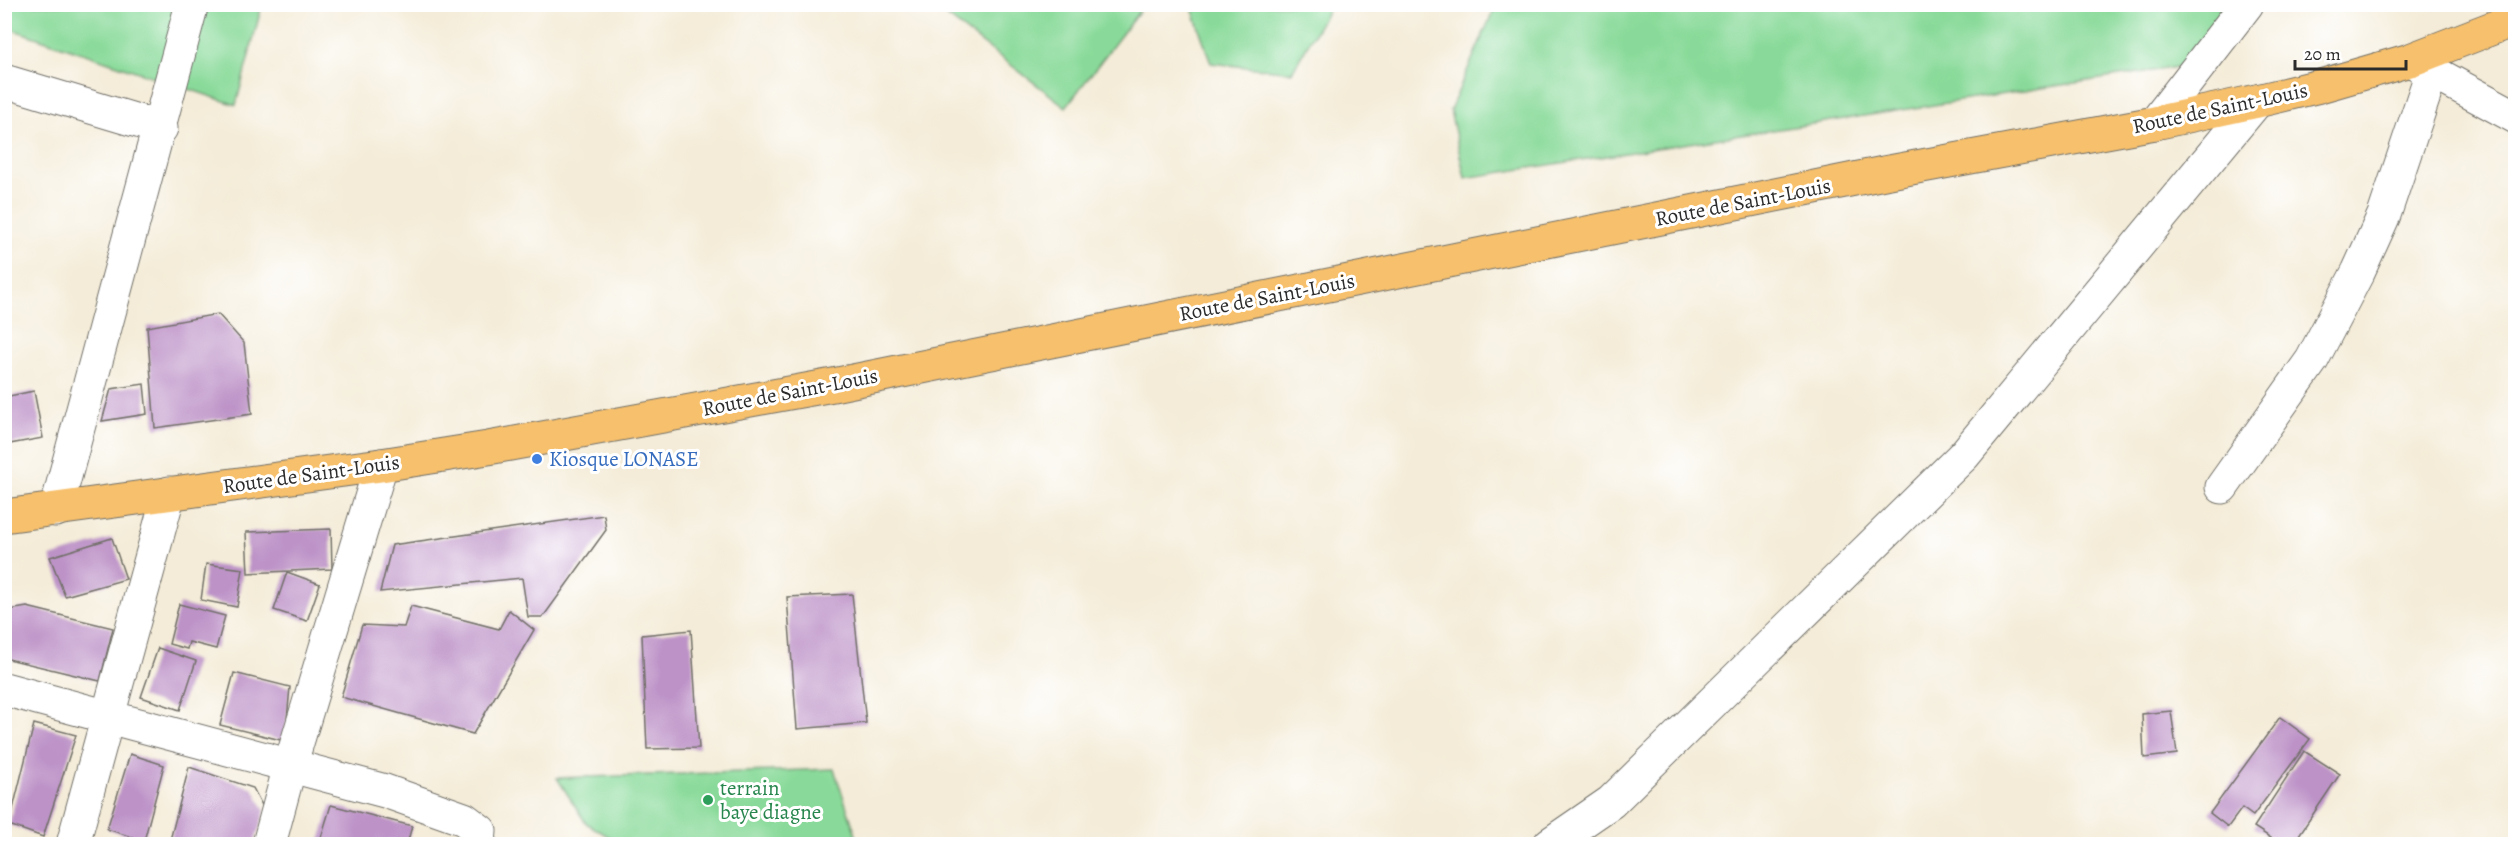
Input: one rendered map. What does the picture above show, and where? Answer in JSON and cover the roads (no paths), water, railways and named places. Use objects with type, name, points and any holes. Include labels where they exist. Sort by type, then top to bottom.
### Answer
[{"type":"main road","name":"Route de Saint-Louis","points":[[4,516],[381,465],[489,448],[833,385],[1872,176],[2155,123],[2421,66],[2516,19]]},
{"type":"street","points":[[56,510],[192,4]]},
{"type":"street","points":[[2155,123],[2247,4]]},
{"type":"street","points":[[2222,487],[2313,360],[2358,272],[2384,215],[2421,66],[2516,117]]},
{"type":"street","points":[[4,81],[160,128]]},
{"type":"street","points":[[1550,844],[1611,802],[1964,454],[2257,100]]},
{"type":"street","points":[[269,844],[290,766],[381,465]]},
{"type":"street","points":[[73,844],[169,493]]},
{"type":"street","points":[[4,689],[385,791],[464,819],[480,831],[479,844]]},
{"type":"place","name":"Kiosque LONASE","points":[[537,459]]},
{"type":"place","name":"terrain baye diagne","points":[[708,800]]}]
